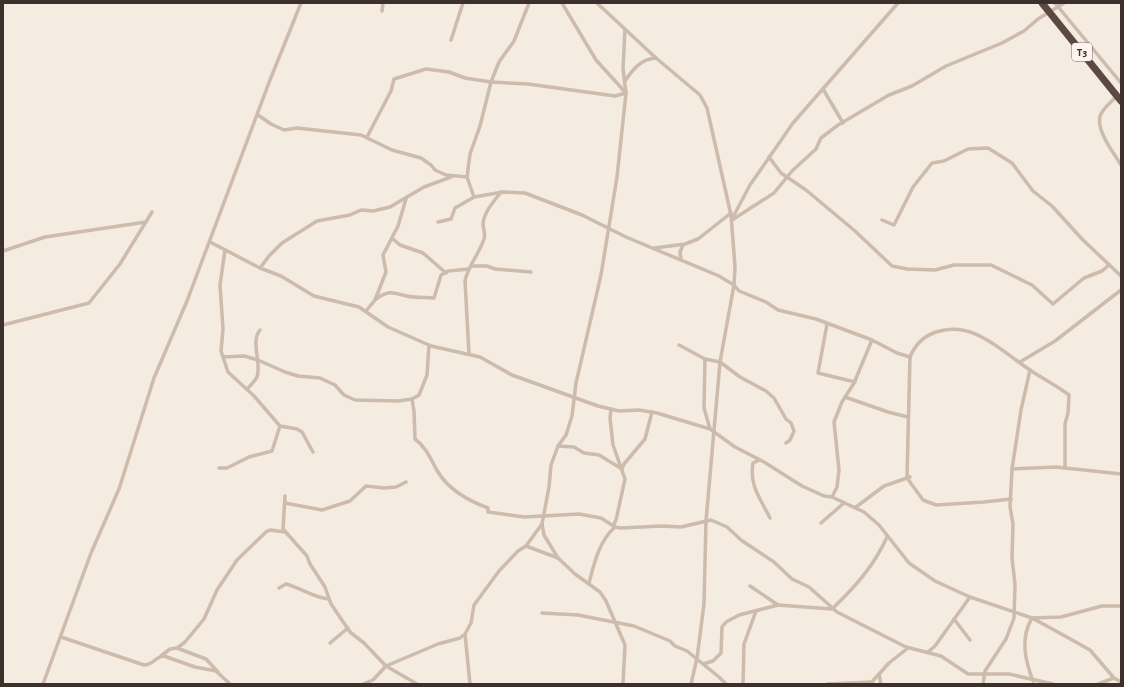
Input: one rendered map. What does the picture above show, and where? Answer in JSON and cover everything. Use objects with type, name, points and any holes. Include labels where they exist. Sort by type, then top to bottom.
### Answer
[{"type":"highway","name":"T3","points":[[1042,3],[1119,98]]},
{"type":"street","points":[[43,684],[91,553],[119,489],[154,378],[187,301],[301,3]]},
{"type":"street","points":[[382,10],[384,3]]},
{"type":"street","points":[[451,40],[463,3]]},
{"type":"street","points":[[474,196],[467,176],[470,154],[480,126],[491,82],[499,62],[514,41],[529,3]]},
{"type":"street","points":[[562,3],[596,60],[626,93]]},
{"type":"street","points":[[597,3],[656,58],[703,98],[707,108],[732,220],[735,267],[734,285],[720,362],[706,520],[704,604],[697,658],[691,684]]},
{"type":"street","points":[[732,220],[750,185],[793,123],[898,3]]},
{"type":"street","points":[[1055,3],[1121,83]]},
{"type":"street","points":[[732,220],[748,208],[767,198],[779,188],[786,177],[816,149],[825,134],[889,95],[912,86],[946,66],[1002,43],[1024,31],[1038,19],[1064,3]]},
{"type":"street","points":[[363,684],[373,680],[386,666],[438,644],[460,638],[465,634],[471,623],[476,602],[498,571],[518,551],[526,546],[542,524],[545,516],[551,465],[558,446],[568,429],[575,397],[576,384],[601,275],[607,228],[617,176],[626,93],[623,58],[625,30]]},
{"type":"street","points":[[625,81],[640,63],[647,59],[656,58]]},
{"type":"street","points":[[367,137],[391,92],[394,79],[426,69],[449,72],[465,78],[491,82],[528,84],[615,96],[626,93]]},
{"type":"street","points":[[822,89],[843,123]]},
{"type":"street","points":[[1119,98],[1104,109],[1100,116],[1100,123],[1102,132],[1121,165]]},
{"type":"street","points":[[258,114],[284,130],[297,128],[361,135],[392,150],[421,158],[435,170],[451,177]]},
{"type":"street","points":[[882,220],[894,225],[914,188],[932,164],[944,161],[968,149],[988,148],[1012,163],[1033,191],[1052,206],[1082,239],[1121,276]]},
{"type":"street","points":[[769,158],[776,168],[786,177],[806,190],[855,231],[892,266],[907,270],[935,270],[954,265],[991,265],[1032,285],[1053,304],[1084,278],[1102,271],[1109,265]]},
{"type":"street","points":[[260,268],[268,256],[282,243],[317,221],[350,215],[361,210],[373,211],[390,207],[406,199],[424,187],[451,177],[467,176]]},
{"type":"street","points":[[469,354],[465,281],[470,267],[485,237],[483,225],[485,216],[501,192]]},
{"type":"street","points":[[438,222],[451,219],[455,208],[474,196],[501,192],[520,192],[531,195],[582,215],[607,228],[681,260],[734,285],[739,291],[766,302],[778,310],[827,324],[872,340],[910,357]]},
{"type":"street","points":[[366,312],[375,300],[386,272],[383,255],[385,248],[393,239],[406,199]]},
{"type":"street","points":[[3,326],[7,323],[89,304],[120,264],[152,212]]},
{"type":"street","points":[[654,248],[683,245],[698,239],[731,213]]},
{"type":"street","points":[[3,251],[45,237],[147,222]]},
{"type":"street","points":[[393,239],[400,245],[423,253],[446,273]]},
{"type":"street","points":[[210,242],[260,268],[280,276],[314,296],[346,302],[366,312],[388,327],[429,345],[488,360],[512,375],[611,409],[652,412],[710,429],[735,447],[802,486],[824,496],[832,497],[856,508],[872,518],[899,553],[917,570],[935,581],[970,597],[1032,618],[1090,650],[1114,678],[1121,682]]},
{"type":"street","points":[[681,260],[680,252],[683,245]]},
{"type":"street","points":[[225,250],[220,285],[223,329],[221,351],[228,372],[266,408],[280,426],[297,429],[302,432],[313,452]]},
{"type":"street","points":[[375,300],[389,292],[415,298],[422,296],[434,298],[438,280],[441,275],[463,268],[487,266],[495,269],[531,272]]},
{"type":"street","points":[[1020,362],[1056,341],[1121,290]]},
{"type":"street","points":[[827,324],[818,374],[854,382]]},
{"type":"street","points":[[1011,498],[984,502],[936,505],[922,500],[909,477],[908,417],[910,357],[921,341],[932,333],[948,328],[967,330],[988,340],[1030,370],[1056,384],[1068,395],[1068,413],[1065,424],[1065,468]]},
{"type":"street","points":[[247,389],[256,379],[259,369],[256,339],[260,330]]},
{"type":"street","points":[[832,497],[839,470],[834,422],[845,397],[854,382],[872,340]]},
{"type":"street","points":[[223,357],[244,356],[258,360],[285,372],[328,380],[344,395],[355,400],[387,402],[412,399],[419,395],[427,375],[429,345]]},
{"type":"street","points":[[679,345],[705,359],[720,362],[774,398],[786,419],[791,423],[794,431],[790,440],[786,443]]},
{"type":"street","points":[[705,359],[704,408],[710,429]]},
{"type":"street","points":[[983,684],[987,667],[1008,634],[1015,612],[1015,584],[1012,558],[1012,469],[1030,370]]},
{"type":"street","points":[[845,397],[888,412],[908,417]]},
{"type":"street","points":[[412,399],[414,411],[414,437],[433,460],[438,472],[456,492],[469,502],[488,508],[488,512],[512,516],[579,514],[601,518],[614,526],[681,527],[696,525],[706,520],[711,520],[727,527],[741,540],[774,562],[792,579],[809,587],[832,609],[908,648],[940,656],[968,674],[984,676],[1009,674],[1035,682],[1052,684]]},
{"type":"street","points":[[589,583],[599,551],[609,532],[614,526],[625,479],[613,445],[610,418],[611,409]]},
{"type":"street","points":[[622,469],[624,464],[645,439],[652,412]]},
{"type":"street","points":[[219,468],[227,468],[249,457],[272,451],[280,426]]},
{"type":"street","points":[[558,446],[574,447],[584,453],[599,455],[622,469]]},
{"type":"street","points":[[759,460],[753,463],[753,484],[757,496],[770,518]]},
{"type":"street","points":[[1012,469],[1065,468],[1121,474]]},
{"type":"street","points":[[856,508],[884,486],[909,477]]},
{"type":"street","points":[[285,503],[322,510],[350,501],[366,486],[384,488],[396,487],[406,482]]},
{"type":"street","points":[[285,496],[283,526],[285,532],[307,556],[310,564],[325,587],[329,599],[348,628],[386,666],[417,684]]},
{"type":"street","points":[[821,523],[844,503]]},
{"type":"street","points":[[542,524],[544,535],[558,558],[575,574],[600,592],[606,601],[625,646],[622,684]]},
{"type":"street","points":[[61,637],[144,665],[151,664],[170,649],[177,648],[185,642],[204,619],[217,590],[241,555],[266,532],[270,530],[285,532]]},
{"type":"street","points":[[702,664],[713,661],[721,653],[722,628],[726,622],[746,612],[778,605],[832,609],[865,576],[875,561],[887,537]]},
{"type":"street","points":[[526,546],[558,558]]},
{"type":"street","points":[[279,588],[286,584],[301,588],[320,598],[329,599]]},
{"type":"street","points":[[750,586],[778,605]]},
{"type":"street","points":[[928,652],[935,646],[970,597]]},
{"type":"street","points":[[1032,618],[1061,617],[1102,606],[1121,606]]},
{"type":"street","points":[[743,684],[744,644],[756,611]]},
{"type":"street","points":[[542,613],[578,615],[634,626],[670,641],[675,646],[697,658],[702,664],[720,676],[726,684]]},
{"type":"street","points":[[1032,618],[1026,627],[1024,636],[1027,667],[1035,682]]},
{"type":"street","points":[[954,619],[970,640]]},
{"type":"street","points":[[330,643],[348,628]]},
{"type":"street","points":[[465,634],[470,684]]},
{"type":"street","points":[[177,648],[206,659],[230,684]]},
{"type":"street","points":[[827,684],[871,683],[889,663],[908,648]]},
{"type":"street","points":[[161,656],[220,674]]},
{"type":"street","points":[[879,674],[881,684]]},
{"type":"street","points":[[1098,684],[1114,678]]}]
